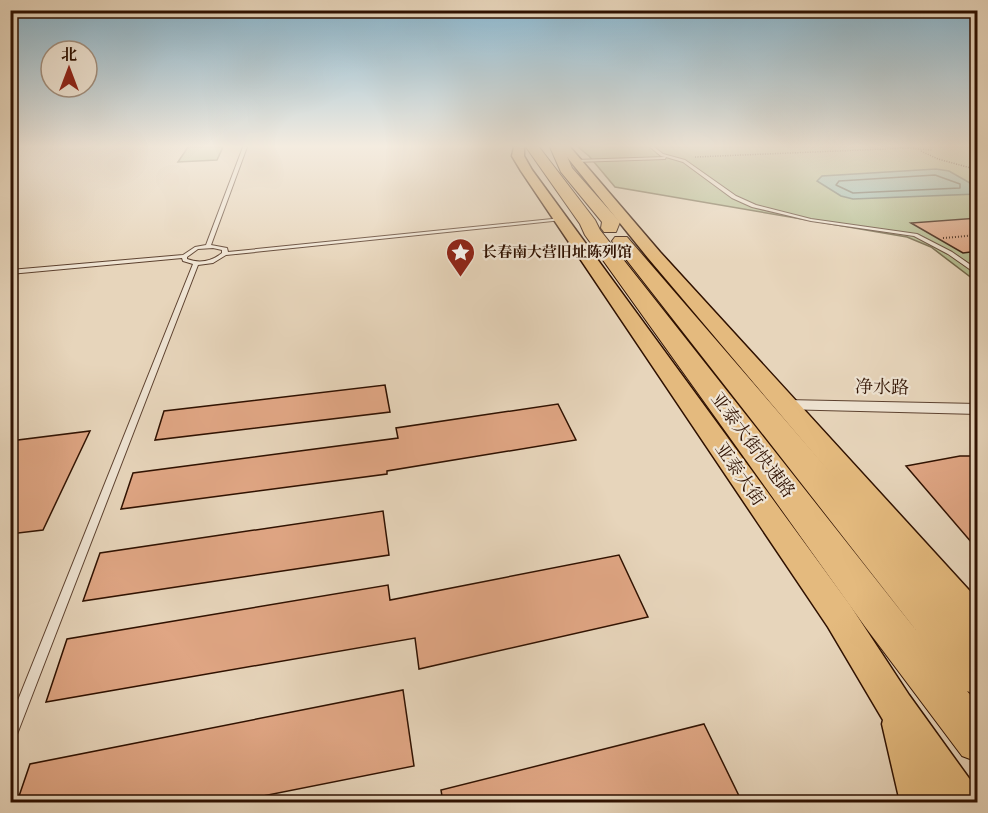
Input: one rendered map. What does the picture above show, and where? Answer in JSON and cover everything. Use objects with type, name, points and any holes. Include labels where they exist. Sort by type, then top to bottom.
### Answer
[{"type":"highway","name":"亚泰大街快速路","points":[[556,185],[589,224],[591,231],[978,675]]},
{"type":"highway","name":"亚泰大街快速路","points":[[572,185],[603,223],[610,228],[716,375],[880,615],[978,740]]},
{"type":"highway","points":[[580,185],[611,222],[610,228]]},
{"type":"main road","name":"亚泰大街","points":[[537,185],[838,616],[896,708],[962,802]]},
{"type":"main road","points":[[595,185],[646,247],[978,624]]},
{"type":"main road","points":[[896,708],[920,802]]},
{"type":"street","name":"净水路","points":[[786,405],[978,409]]},
{"type":"lane","points":[[208,246],[231,185]]},
{"type":"lane","points":[[717,185],[734,197],[770,211],[811,220],[900,231],[927,240],[978,273]]},
{"type":"lane","points":[[184,256],[188,262],[196,264],[212,261],[225,254],[562,219]]},
{"type":"lane","points":[[10,272],[184,256],[191,251],[208,246],[221,247],[225,249],[225,254]]},
{"type":"lane","points":[[10,738],[196,264]]},
{"type":"path","points":[[927,240],[978,235]]},
{"type":"green space","points":[[613,185],[977,185],[977,282],[931,247],[907,237]]},
{"type":"water","points":[[823,185],[973,185],[977,187],[977,194],[853,199],[841,196]]},
{"type":"building","points":[[978,218],[978,251],[963,253],[911,223]]},
{"type":"building","points":[[385,385],[390,412],[155,440],[164,411]]},
{"type":"building","points":[[558,404],[576,440],[387,471],[387,474],[121,509],[133,473],[398,438],[396,428]]},
{"type":"building","points":[[90,431],[43,530],[10,534],[10,441]]},
{"type":"building","points":[[960,456],[978,456],[978,550],[906,466]]},
{"type":"building","points":[[383,511],[389,555],[83,601],[100,553]]},
{"type":"building","points":[[619,555],[648,617],[419,669],[415,638],[46,702],[67,639],[388,585],[390,600]]},
{"type":"building","points":[[403,690],[414,766],[232,802],[17,802],[30,764]]},
{"type":"building","points":[[704,724],[742,802],[443,802],[441,790]]},
{"type":"place","name":"长春南大营旧址陈列馆","points":[[461,278]]}]
